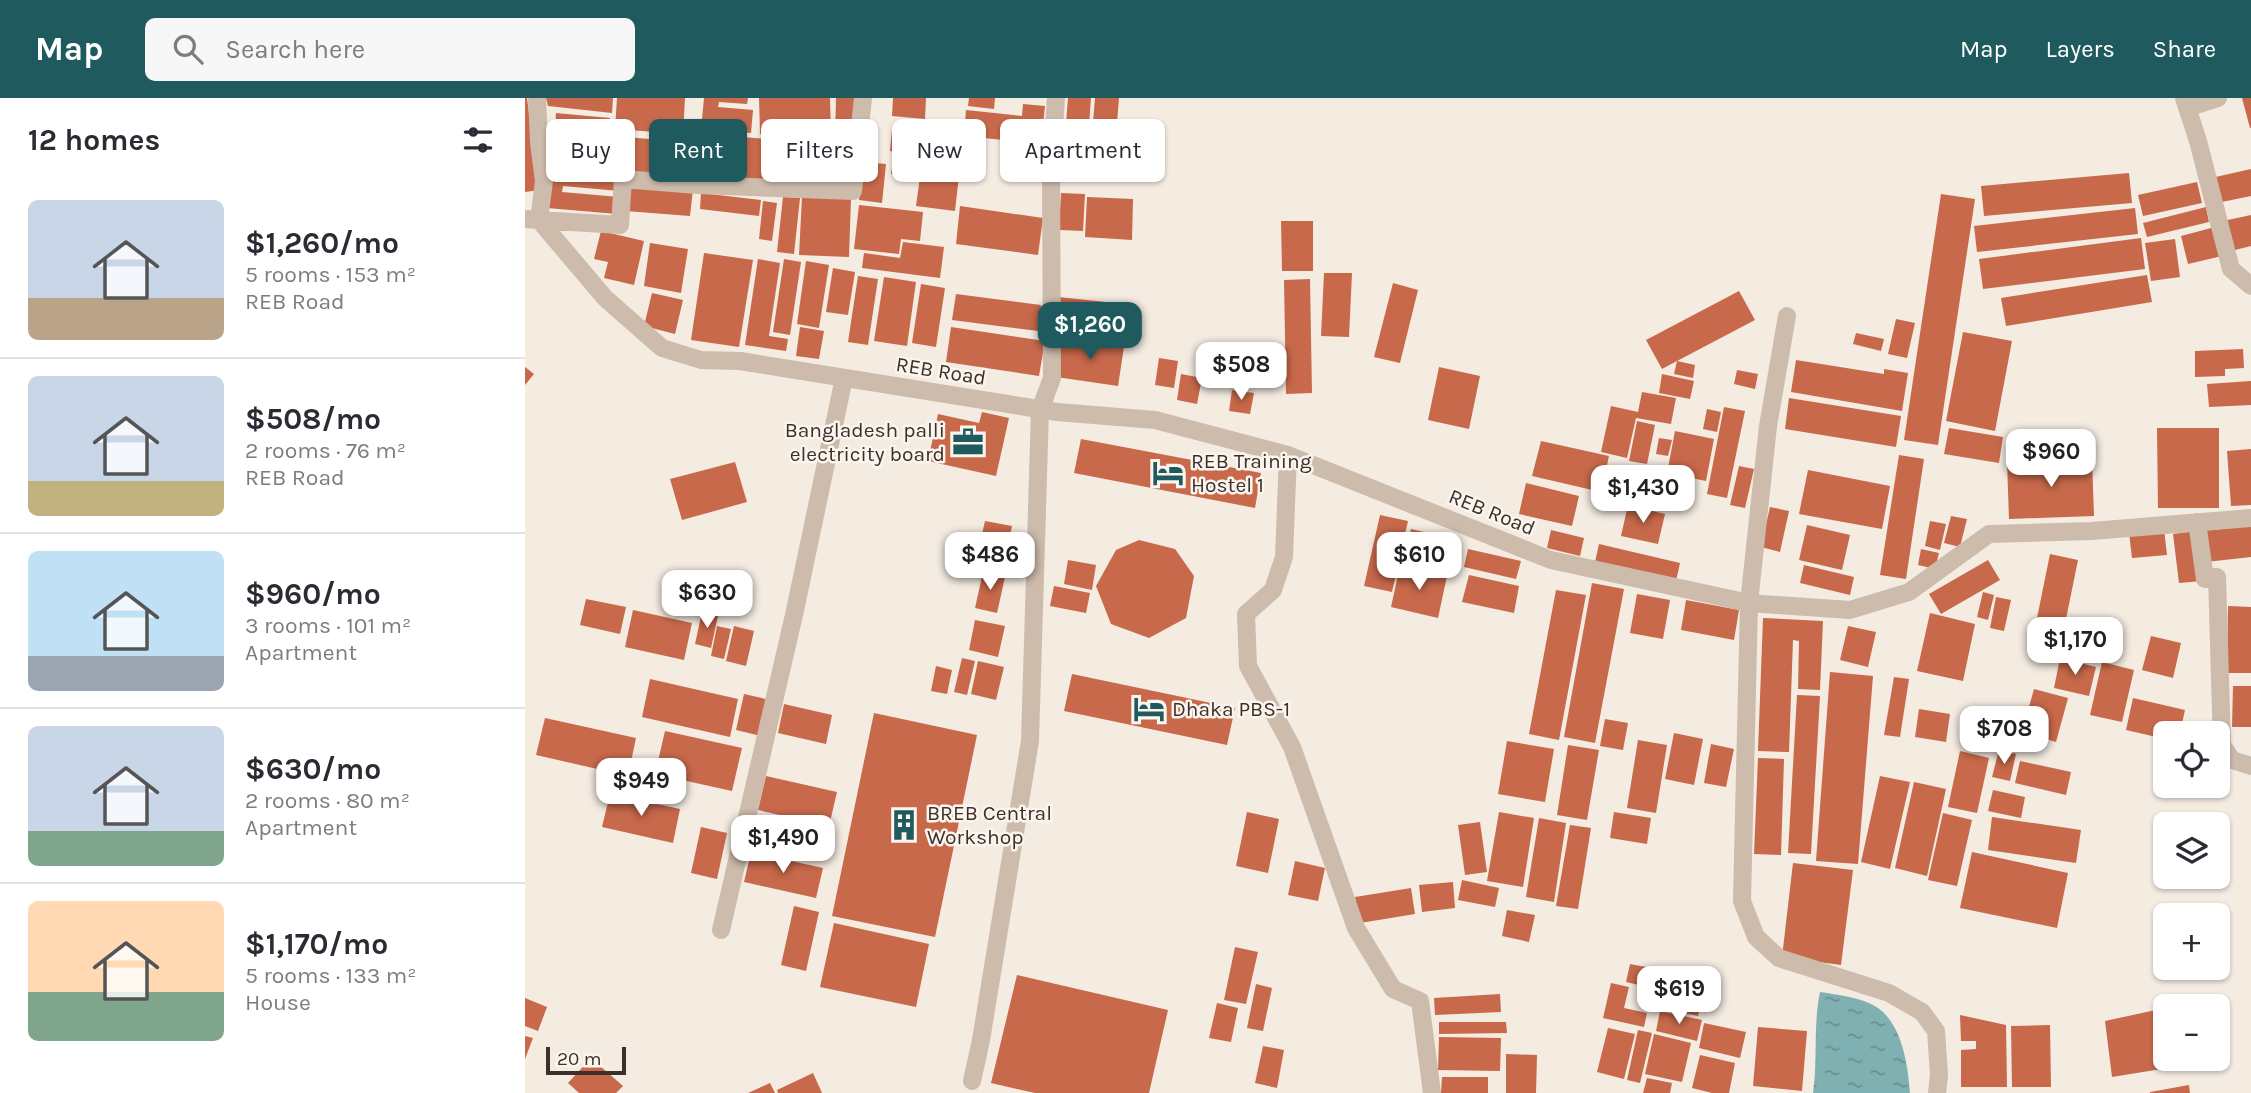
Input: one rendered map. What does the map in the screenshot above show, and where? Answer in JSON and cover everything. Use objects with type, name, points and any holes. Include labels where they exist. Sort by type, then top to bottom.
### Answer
[{"type":"street","points":[[537,98],[544,181],[532,220],[620,225],[623,179],[697,185],[853,191],[863,98]]},
{"type":"street","points":[[972,1081],[1030,740],[1040,410],[1052,378],[1051,169],[1056,98]]},
{"type":"street","points":[[2218,98],[2185,103],[2198,141],[2231,269],[2251,286]]},
{"type":"street","name":"REB Road","points":[[532,220],[605,298],[662,348],[702,360],[740,361],[1040,410],[1155,420],[1288,455],[1551,560],[1749,603],[1850,610],[1909,592],[1989,534],[2092,531],[2251,518]]},
{"type":"street","points":[[1787,316],[1768,426],[1749,603],[1742,901],[1756,937],[1779,958],[1889,993],[1922,1013],[1936,1031],[1939,1075],[1937,1093]]},
{"type":"street","points":[[721,930],[844,378]]},
{"type":"street","points":[[1288,455],[1284,557],[1273,590],[1246,614],[1248,666],[1292,747],[1356,928],[1393,989],[1420,1001],[1431,1093]]},
{"type":"street","points":[[2197,522],[2206,579],[2217,577],[2222,745],[2232,760],[2251,766]]},
{"type":"water","points":[[1820,992],[1865,1001],[1886,1015],[1902,1046],[1910,1093],[1813,1093]]},
{"type":"building","points":[[525,98],[539,190],[525,192]]},
{"type":"building","points":[[546,98],[613,98],[612,113],[548,106]]},
{"type":"building","points":[[617,98],[685,98],[684,119],[649,119],[649,132],[635,130],[635,119],[616,119]]},
{"type":"building","points":[[704,98],[748,98],[747,104],[719,102],[718,107],[753,110],[751,133],[747,133],[747,119],[702,119]]},
{"type":"building","points":[[759,98],[830,98],[831,119],[761,119],[760,134]]},
{"type":"building","points":[[836,98],[857,98],[856,119],[835,119]]},
{"type":"building","points":[[893,98],[926,98],[925,119],[892,116]]},
{"type":"building","points":[[969,98],[995,98],[994,109],[968,106]]},
{"type":"building","points":[[1068,98],[1091,98],[1089,119],[1066,119]]},
{"type":"building","points":[[1095,98],[1119,98],[1117,119],[1093,119]]},
{"type":"building","points":[[2242,98],[2251,98],[2251,128],[2250,128]]},
{"type":"building","points":[[1023,104],[1045,106],[1044,119],[1000,119],[1000,140],[986,138],[986,119],[965,119],[966,110],[1022,116]]},
{"type":"building","points":[[556,113],[610,118],[610,119],[556,119]]},
{"type":"building","points":[[747,137],[761,139],[761,182],[747,181]]},
{"type":"building","points":[[635,138],[649,139],[649,177],[635,176]]},
{"type":"building","points":[[878,163],[886,164],[882,203],[859,200],[861,182],[878,182]]},
{"type":"building","points":[[2251,169],[2251,196],[2217,203],[2211,178]]},
{"type":"building","points":[[2129,173],[2132,203],[1984,216],[1981,186]]},
{"type":"building","points":[[549,182],[620,182],[619,191],[563,186],[562,192],[619,197],[617,214],[547,208]]},
{"type":"building","points":[[768,182],[808,182],[808,186]]},
{"type":"building","points":[[919,182],[958,182],[955,211],[916,206]]},
{"type":"building","points":[[2197,182],[2202,203],[2143,216],[2138,195]]},
{"type":"building","points":[[628,183],[693,189],[690,216],[626,211]]},
{"type":"building","points":[[701,193],[761,200],[759,216],[700,209]]},
{"type":"building","points":[[1061,193],[1085,194],[1083,231],[1059,230]]},
{"type":"building","points":[[1941,194],[1975,199],[1938,445],[1904,440]]},
{"type":"building","points":[[783,197],[800,198],[794,254],[777,252]]},
{"type":"building","points":[[802,197],[851,199],[849,257],[799,255]]},
{"type":"building","points":[[1087,197],[1133,199],[1132,240],[1085,237]]},
{"type":"building","points":[[763,201],[777,203],[772,241],[759,239]]},
{"type":"building","points":[[859,205],[923,212],[920,241],[901,239],[899,254],[854,249]]},
{"type":"building","points":[[960,206],[1043,218],[1038,255],[956,244]]},
{"type":"building","points":[[2206,207],[2209,222],[2147,237],[2143,223]]},
{"type":"building","points":[[2135,208],[2138,234],[1977,252],[1974,226]]},
{"type":"building","points":[[2251,215],[2251,246],[2231,251],[2223,221]]},
{"type":"building","points":[[1281,221],[1313,221],[1313,271],[1282,271]]},
{"type":"building","points":[[2215,227],[2222,256],[2188,264],[2181,236]]},
{"type":"building","points":[[601,231],[644,241],[634,285],[604,278],[608,262],[594,259]]},
{"type":"building","points":[[2141,238],[2145,269],[1983,289],[1979,259]]},
{"type":"building","points":[[2175,239],[2180,277],[2151,281],[2145,243]]},
{"type":"building","points":[[903,242],[944,247],[940,278],[862,268],[864,253],[900,258]]},
{"type":"building","points":[[650,243],[688,249],[681,293],[644,286]]},
{"type":"building","points":[[704,253],[753,260],[739,347],[691,340]]},
{"type":"building","points":[[758,259],[780,263],[769,336],[788,339],[786,351],[745,345]]},
{"type":"building","points":[[784,259],[801,262],[790,335],[773,332]]},
{"type":"building","points":[[806,261],[829,265],[819,328],[797,324]]},
{"type":"building","points":[[833,268],[855,272],[848,315],[826,312]]},
{"type":"building","points":[[1324,273],[1352,273],[1349,337],[1321,336]]},
{"type":"building","points":[[2147,275],[2152,302],[2006,326],[2001,298]]},
{"type":"building","points":[[858,276],[878,279],[868,345],[848,342]]},
{"type":"building","points":[[884,277],[916,282],[907,346],[874,341]]},
{"type":"building","points":[[1310,279],[1312,393],[1286,394],[1284,280]]},
{"type":"building","points":[[1393,283],[1418,290],[1400,363],[1374,357]]},
{"type":"building","points":[[921,284],[945,288],[936,347],[912,343]]},
{"type":"building","points":[[1739,291],[1755,320],[1662,369],[1646,340]]},
{"type":"building","points":[[652,293],[683,300],[675,334],[644,326]]},
{"type":"building","points":[[956,294],[1041,305],[1038,331],[952,320]]},
{"type":"building","points":[[1058,297],[1125,304],[1121,340],[1054,332]]},
{"type":"building","points":[[1896,319],[1915,323],[1907,358],[1888,354]]},
{"type":"building","points":[[800,327],[824,331],[819,359],[796,356]]},
{"type":"building","points":[[951,327],[1045,341],[1039,376],[946,362]]},
{"type":"building","points":[[1963,332],[2012,341],[1995,431],[1946,421]]},
{"type":"building","points":[[1856,333],[1884,339],[1881,351],[1853,344]]},
{"type":"building","points":[[1062,338],[1124,347],[1118,386],[1056,377]]},
{"type":"building","points":[[2243,349],[2244,368],[2225,369],[2225,376],[2195,377],[2195,351]]},
{"type":"building","points":[[1159,358],[1178,361],[1174,388],[1155,385]]},
{"type":"building","points":[[1796,360],[1884,374],[1884,369],[1908,373],[1902,411],[1791,392]]},
{"type":"building","points":[[1677,361],[1695,365],[1693,378],[1674,374]]},
{"type":"building","points":[[525,367],[534,374],[525,385]]},
{"type":"building","points":[[1439,367],[1480,376],[1469,429],[1428,420]]},
{"type":"building","points":[[1737,370],[1758,374],[1755,389],[1734,384]]},
{"type":"building","points":[[1181,374],[1202,378],[1197,404],[1177,400]]},
{"type":"building","points":[[1662,374],[1694,381],[1690,399],[1659,393]]},
{"type":"building","points":[[2251,381],[2251,405],[2209,407],[2207,384]]},
{"type":"building","points":[[1232,390],[1254,393],[1250,414],[1229,411]]},
{"type":"building","points":[[1642,392],[1676,398],[1671,424],[1636,418],[1627,458],[1601,452],[1611,406],[1638,412]]},
{"type":"building","points":[[1789,398],[1901,416],[1896,447],[1785,429]]},
{"type":"building","points":[[1724,407],[1745,411],[1727,498],[1707,494]]},
{"type":"building","points":[[1707,409],[1721,412],[1717,432],[1703,429]]},
{"type":"building","name":"Bangladesh palli electricity board","points":[[982,412],[1009,418],[996,476],[928,461],[938,414],[979,423]]},
{"type":"building","points":[[1637,421],[1655,425],[1647,464],[1629,461]]},
{"type":"building","points":[[1949,428],[2003,437],[1999,463],[1944,454]]},
{"type":"building","points":[[2157,428],[2219,428],[2219,508],[2158,508]]},
{"type":"building","points":[[1675,431],[1714,439],[1706,481],[1667,473]]},
{"type":"building","points":[[1659,438],[1672,440],[1668,456],[1656,454]]},
{"type":"building","name":"REB Training Hostel 1","points":[[1081,439],[1261,473],[1255,508],[1074,473]]},
{"type":"building","points":[[1541,441],[1609,456],[1601,492],[1532,476]]},
{"type":"building","points":[[2251,449],[2251,505],[2231,506],[2227,451]]},
{"type":"building","points":[[1899,455],[1924,459],[1906,579],[1880,575]]},
{"type":"building","points":[[2092,459],[2094,516],[2009,519],[2007,462]]},
{"type":"building","points":[[735,462],[747,502],[682,520],[670,479]]},
{"type":"building","points":[[1739,466],[1754,469],[1745,508],[1730,505]]},
{"type":"building","points":[[1808,470],[1890,486],[1882,529],[1799,514]]},
{"type":"building","points":[[1627,471],[1667,480],[1662,502],[1623,493]]},
{"type":"building","points":[[1526,483],[1579,496],[1572,526],[1519,514]]},
{"type":"building","points":[[1628,505],[1665,514],[1658,544],[1621,536]]},
{"type":"building","points":[[1770,507],[1789,511],[1780,552],[1761,547]]},
{"type":"building","points":[[1380,515],[1408,521],[1392,592],[1364,586]]},
{"type":"building","points":[[1951,516],[1967,519],[1960,547],[1944,543]]},
{"type":"building","points":[[985,521],[1012,526],[1003,567],[976,561]]},
{"type":"building","points":[[1930,521],[1946,524],[1940,550],[1925,546]]},
{"type":"building","points":[[1807,525],[1850,535],[1842,570],[1799,560]]},
{"type":"building","points":[[2251,526],[2251,557],[2206,562],[2202,531]]},
{"type":"building","points":[[1411,529],[1451,538],[1445,565],[1405,556]]},
{"type":"building","points":[[2164,529],[2167,555],[2132,558],[2129,533]]},
{"type":"building","points":[[1551,530],[1584,538],[1580,556],[1547,548]]},
{"type":"building","points":[[2196,531],[2202,581],[2179,583],[2173,534]]},
{"type":"building","points":[[1139,540],[1175,549],[1194,576],[1186,618],[1149,638],[1111,624],[1096,586],[1116,550]]},
{"type":"building","points":[[1599,544],[1680,563],[1676,581],[1595,562]]},
{"type":"building","points":[[1468,549],[1521,561],[1516,579],[1464,567]]},
{"type":"building","points":[[1921,549],[1939,553],[1935,569],[1918,565]]},
{"type":"building","points":[[2050,554],[2078,560],[2065,624],[2037,618]]},
{"type":"building","points":[[1068,560],[1096,565],[1092,590],[1064,584]]},
{"type":"building","points":[[1988,560],[2000,580],[1941,614],[1929,594]]},
{"type":"building","points":[[1804,565],[1854,577],[1850,595],[1800,583]]},
{"type":"building","points":[[1400,566],[1447,576],[1438,618],[1391,607]]},
{"type":"building","points":[[983,572],[1005,577],[997,613],[975,608]]},
{"type":"building","points":[[1469,575],[1519,586],[1514,613],[1462,602]]},
{"type":"building","points":[[1592,583],[1624,589],[1595,743],[1564,737]]},
{"type":"building","points":[[1054,586],[1090,593],[1086,613],[1050,606]]},
{"type":"building","points":[[1556,590],[1586,595],[1559,740],[1529,734]]},
{"type":"building","points":[[1983,592],[1994,595],[1988,620],[1977,617]]},
{"type":"building","points":[[1637,594],[1670,600],[1663,639],[1630,633]]},
{"type":"building","points":[[1996,597],[2011,600],[2004,631],[1990,628]]},
{"type":"building","points":[[586,599],[626,607],[620,634],[580,625]]},
{"type":"building","points":[[1686,600],[1739,610],[1734,640],[1681,630]]},
{"type":"building","points":[[2228,606],[2251,607],[2251,673],[2227,673]]},
{"type":"building","points":[[633,610],[692,623],[684,660],[625,647]]},
{"type":"building","points":[[702,612],[718,616],[711,648],[695,644]]},
{"type":"building","points":[[1930,613],[1975,624],[1963,681],[1917,671]]},
{"type":"building","points":[[1763,618],[1823,621],[1820,690],[1798,689],[1799,641],[1793,640],[1789,752],[1758,751]]},
{"type":"building","points":[[975,620],[1005,626],[998,657],[969,650]]},
{"type":"building","points":[[717,626],[731,629],[724,659],[711,656]]},
{"type":"building","points":[[734,626],[754,631],[746,666],[726,661]]},
{"type":"building","points":[[1848,626],[1876,632],[1868,667],[1840,660]]},
{"type":"building","points":[[2151,636],[2181,643],[2173,678],[2142,670]]},
{"type":"building","points":[[962,658],[975,661],[967,695],[954,692]]},
{"type":"building","points":[[2060,658],[2096,667],[2089,696],[2054,688]]},
{"type":"building","points":[[978,661],[1004,667],[996,700],[971,694]]},
{"type":"building","points":[[2102,662],[2134,670],[2122,722],[2090,715]]},
{"type":"building","points":[[936,666],[952,670],[947,694],[931,691]]},
{"type":"building","points":[[1830,672],[1873,676],[1858,864],[1816,861]]},
{"type":"building","name":"Dhaka PBS-1","points":[[1072,674],[1235,708],[1227,745],[1064,711]]},
{"type":"building","points":[[1894,677],[1909,679],[1900,737],[1884,735]]},
{"type":"building","points":[[650,679],[738,699],[730,737],[642,717]]},
{"type":"building","points":[[2233,686],[2251,686],[2251,727],[2232,727]]},
{"type":"building","points":[[2034,689],[2068,698],[2056,742],[2022,732]]},
{"type":"building","points":[[744,694],[770,700],[761,736],[736,730]]},
{"type":"building","points":[[1797,695],[1820,696],[1811,854],[1788,853]]},
{"type":"building","points":[[2133,698],[2185,710],[2183,721],[2153,721],[2153,736],[2126,730]]},
{"type":"building","points":[[784,704],[832,715],[826,744],[778,733]]},
{"type":"building","points":[[1919,709],[1950,714],[1946,742],[1915,737]]},
{"type":"building","name":"BREB Central Workshop","points":[[874,713],[977,735],[935,937],[832,916]]},
{"type":"building","points":[[545,718],[636,738],[628,776],[536,755]]},
{"type":"building","points":[[1605,719],[1628,723],[1623,750],[1600,746]]},
{"type":"building","points":[[665,731],[742,748],[732,791],[655,774]]},
{"type":"building","points":[[1674,733],[1703,739],[1694,785],[1665,779]]},
{"type":"building","points":[[1638,740],[1667,745],[1656,813],[1627,808]]},
{"type":"building","points":[[1507,741],[1554,749],[1545,802],[1498,794]]},
{"type":"building","points":[[1711,744],[1734,749],[1726,787],[1704,783]]},
{"type":"building","points":[[1568,745],[1599,750],[1587,820],[1557,815]]},
{"type":"building","points":[[1999,750],[2016,754],[2010,781],[1992,777]]},
{"type":"building","points":[[1960,751],[1989,758],[1977,813],[1948,807]]},
{"type":"building","points":[[1758,758],[1784,759],[1781,855],[1754,854]]},
{"type":"building","points":[[2020,761],[2071,772],[2066,795],[2015,783]]},
{"type":"building","points":[[766,776],[837,792],[829,826],[758,810]]},
{"type":"building","points":[[1880,776],[1910,782],[1890,869],[1861,862]]},
{"type":"building","points":[[1914,782],[1946,789],[1927,876],[1895,868]]},
{"type":"building","points":[[1993,790],[2025,797],[2021,818],[1988,811]]},
{"type":"building","points":[[610,794],[680,809],[673,843],[602,827]]},
{"type":"building","points":[[1247,812],[1279,819],[1268,873],[1236,866]]},
{"type":"building","points":[[1499,812],[1534,818],[1523,887],[1487,881]]},
{"type":"building","points":[[1614,812],[1651,818],[1647,844],[1610,838]]},
{"type":"building","points":[[1943,813],[1972,820],[1957,886],[1928,880]]},
{"type":"building","points":[[1992,817],[2081,830],[2076,863],[1988,850]]},
{"type":"building","points":[[1539,818],[1566,823],[1554,902],[1526,897]]},
{"type":"building","points":[[1480,822],[1487,872],[1465,875],[1458,825]]},
{"type":"building","points":[[1570,825],[1591,828],[1578,909],[1556,906]]},
{"type":"building","points":[[701,827],[727,833],[717,879],[691,873]]},
{"type":"building","points":[[751,852],[823,868],[816,898],[744,882]]},
{"type":"building","points":[[1972,852],[2068,873],[2057,928],[1960,908]]},
{"type":"building","points":[[1295,861],[1325,868],[1318,901],[1288,895]]},
{"type":"building","points":[[1793,863],[1853,870],[1841,965],[1782,957]]},
{"type":"building","points":[[1462,880],[1499,888],[1495,907],[1458,900]]},
{"type":"building","points":[[1453,882],[1455,908],[1422,912],[1419,885]]},
{"type":"building","points":[[1411,888],[1415,914],[1360,923],[1355,897]]},
{"type":"building","points":[[794,906],[819,912],[806,971],[781,965]]},
{"type":"building","points":[[1507,910],[1535,915],[1529,942],[1502,936]]},
{"type":"building","points":[[834,923],[929,944],[916,1007],[820,987]]},
{"type":"building","points":[[1235,947],[1258,952],[1246,1004],[1224,1000]]},
{"type":"building","points":[[1630,964],[1656,969],[1652,988],[1626,982]]},
{"type":"building","points":[[1692,974],[1707,978],[1698,1016],[1683,1013]]},
{"type":"building","points":[[1017,975],[1168,1010],[1149,1093],[1035,1093],[991,1083]]},
{"type":"building","points":[[1611,983],[1629,987],[1624,1008],[1647,1013],[1644,1027],[1603,1018]]},
{"type":"building","points":[[1256,984],[1272,988],[1263,1031],[1247,1028]]},
{"type":"building","points":[[1500,994],[1501,1012],[1435,1015],[1434,998]]},
{"type":"building","points":[[525,998],[547,1007],[538,1031],[525,1026]]},
{"type":"building","points":[[1217,1003],[1238,1008],[1231,1042],[1209,1038]]},
{"type":"building","points":[[1660,1011],[1702,1020],[1697,1041],[1656,1031]]},
{"type":"building","points":[[2153,1011],[2153,1070],[2112,1077],[2105,1021]]},
{"type":"building","points":[[1960,1015],[2006,1025],[2007,1087],[1961,1087],[1961,1050],[1976,1049],[1976,1041],[1961,1041]]},
{"type":"building","points":[[1439,1022],[1506,1022],[1507,1033],[1439,1034]]},
{"type":"building","points":[[1704,1023],[1746,1032],[1740,1058],[1699,1048]]},
{"type":"building","points":[[2050,1025],[2051,1087],[2012,1087],[2011,1026]]},
{"type":"building","points":[[1758,1027],[1807,1031],[1802,1091],[1753,1086]]},
{"type":"building","points":[[1608,1028],[1635,1034],[1624,1079],[1597,1072]]},
{"type":"building","points":[[1638,1030],[1652,1033],[1640,1083],[1627,1080]]},
{"type":"building","points":[[1654,1034],[1691,1043],[1682,1082],[1645,1074]]},
{"type":"building","points":[[525,1036],[533,1038],[525,1059]]},
{"type":"building","points":[[1439,1037],[1501,1038],[1500,1071],[1438,1070]]},
{"type":"building","points":[[1263,1046],[1284,1050],[1277,1088],[1255,1083]]},
{"type":"building","points":[[1506,1054],[1537,1055],[1536,1093],[1506,1093]]},
{"type":"building","points":[[1700,1055],[1735,1063],[1729,1093],[1712,1093],[1692,1088]]},
{"type":"building","points":[[591,1058],[623,1086],[616,1093],[579,1093],[568,1083]]},
{"type":"building","points":[[813,1073],[822,1093],[778,1093],[777,1090]]},
{"type":"building","points":[[1442,1077],[1488,1077],[1488,1093],[1441,1093]]},
{"type":"building","points":[[1647,1078],[1672,1083],[1670,1093],[1643,1093]]},
{"type":"building","points":[[770,1083],[775,1093],[748,1093]]},
{"type":"building","points":[[2189,1085],[2190,1093],[2150,1093],[2150,1092]]},
{"type":"place","name":"Bangladesh palli electricity board","points":[[968,442]]},
{"type":"place","name":"REB Training Hostel 1","points":[[1168,473]]},
{"type":"place","name":"Dhaka PBS-1","points":[[1149,709]]},
{"type":"place","name":"BREB Central Workshop","points":[[904,825]]}]
